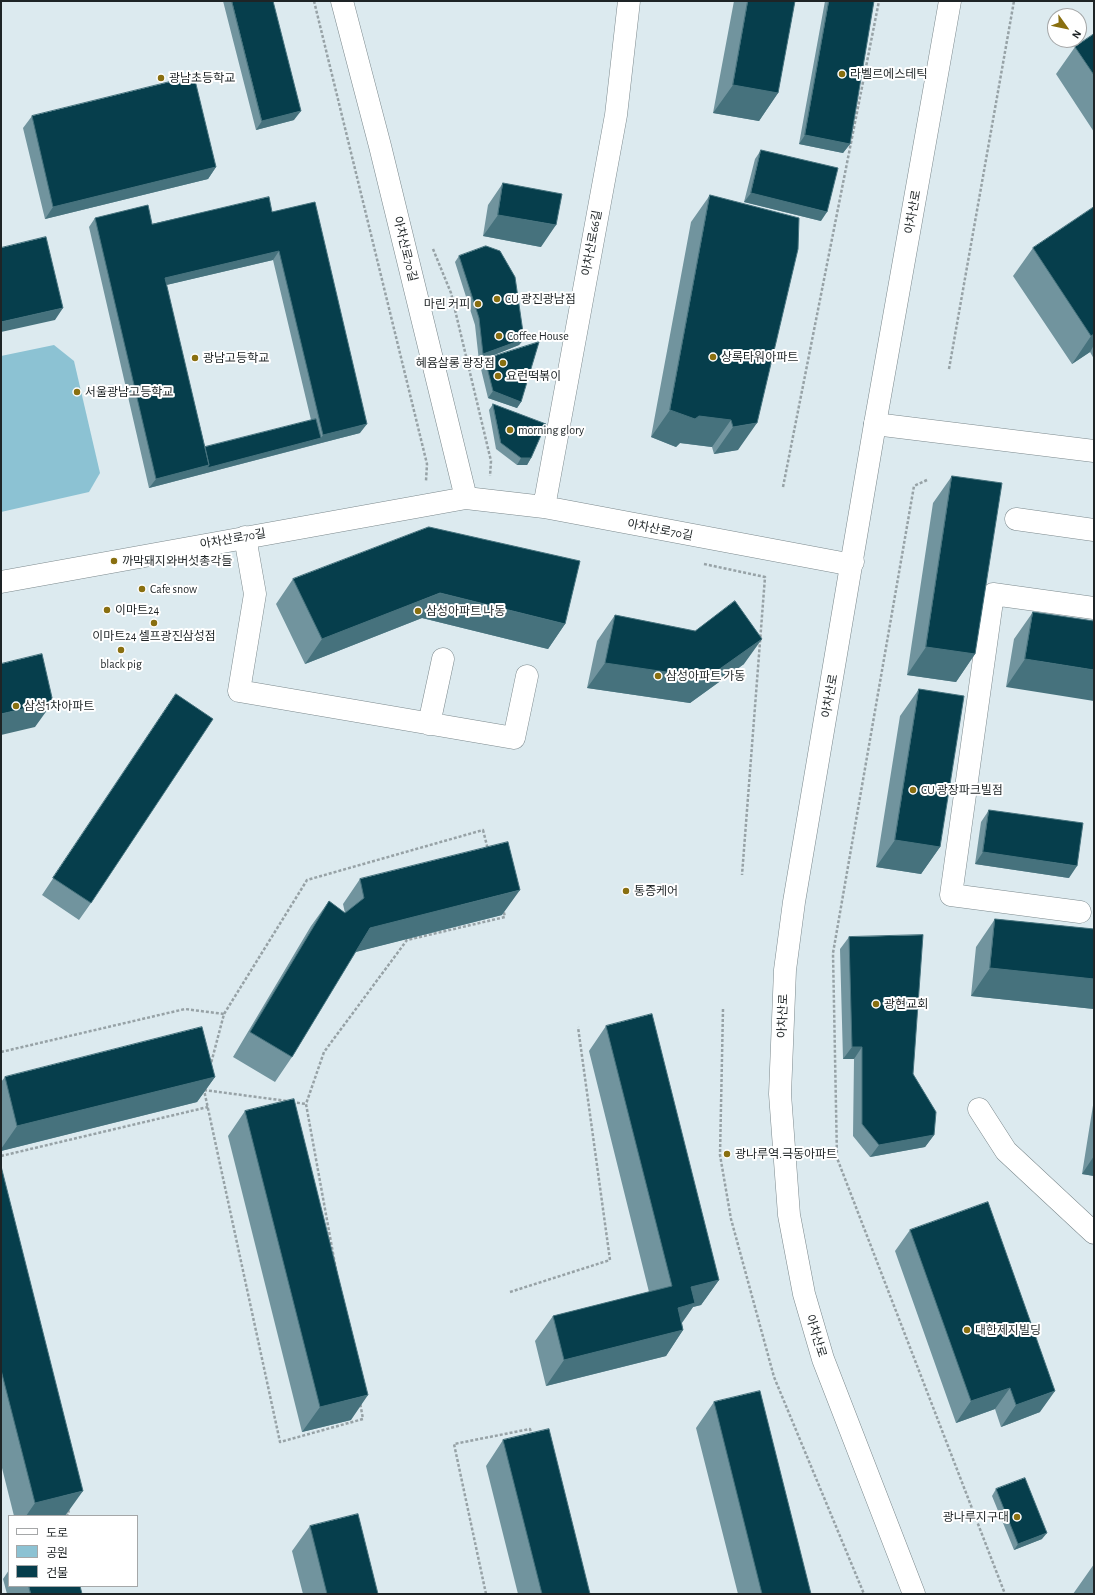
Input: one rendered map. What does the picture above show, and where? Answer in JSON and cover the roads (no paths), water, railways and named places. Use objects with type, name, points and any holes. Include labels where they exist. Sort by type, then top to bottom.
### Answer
[{"type":"street","name":"아차산로70길","points":[[342,1],[380,146],[466,498]]},
{"type":"street","name":"아차산로66길","points":[[544,507],[616,115],[629,1]]},
{"type":"street","name":"아차산로","points":[[914,1594],[823,1359],[804,1294],[789,1215],[780,1094],[785,970],[794,902],[853,562],[875,424],[950,1]]},
{"type":"street","points":[[875,424],[1094,451]]},
{"type":"street","name":"아차산로70길","points":[[1,582],[466,498],[544,507],[842,563],[853,562]]},
{"type":"street","points":[[1016,519],[1094,530]]},
{"type":"street","points":[[244,537],[255,594],[239,691],[514,738],[527,676]]},
{"type":"street","points":[[1080,912],[951,895],[993,594],[1094,608]]},
{"type":"street","points":[[429,724],[443,659]]},
{"type":"street","points":[[979,1109],[1006,1151],[1094,1233]]},
{"type":"place","name":"라벨르에스테틱","points":[[842,74]]},
{"type":"place","name":"광남초등학교","points":[[161,78]]},
{"type":"place","name":"CU 광진광남점","points":[[497,299]]},
{"type":"place","name":"마린 커피","points":[[478,304]]},
{"type":"place","name":"Coffee House","points":[[499,336]]},
{"type":"place","name":"상록타워아파트","points":[[713,357]]},
{"type":"place","name":"광남고등학교","points":[[195,358]]},
{"type":"place","name":"혜윰살롱 광장점","points":[[503,363]]},
{"type":"place","name":"요런떡볶이","points":[[498,376]]},
{"type":"place","name":"서울광남고등학교","points":[[77,392]]},
{"type":"place","name":"morning glory","points":[[510,430]]},
{"type":"place","name":"까막돼지와버섯총각들","points":[[114,561]]},
{"type":"place","name":"Cafe snow","points":[[142,589]]},
{"type":"place","name":"이마트24","points":[[107,610]]},
{"type":"place","name":"삼성아파트 나동","points":[[418,611]]},
{"type":"place","name":"이마트24 셀프광진삼성점","points":[[154,623]]},
{"type":"place","name":"black pig","points":[[121,650]]},
{"type":"place","name":"삼성아파트 가동","points":[[658,676]]},
{"type":"place","name":"삼성1차아파트","points":[[16,706]]},
{"type":"place","name":"CU 광장파크빌점","points":[[913,790]]},
{"type":"place","name":"통증케어","points":[[626,891]]},
{"type":"place","name":"광현교회","points":[[876,1004]]},
{"type":"place","name":"광나루역.극동아파트","points":[[727,1154]]},
{"type":"place","name":"대한제지빌딩","points":[[967,1330]]},
{"type":"place","name":"광나루지구대","points":[[1017,1517]]}]
